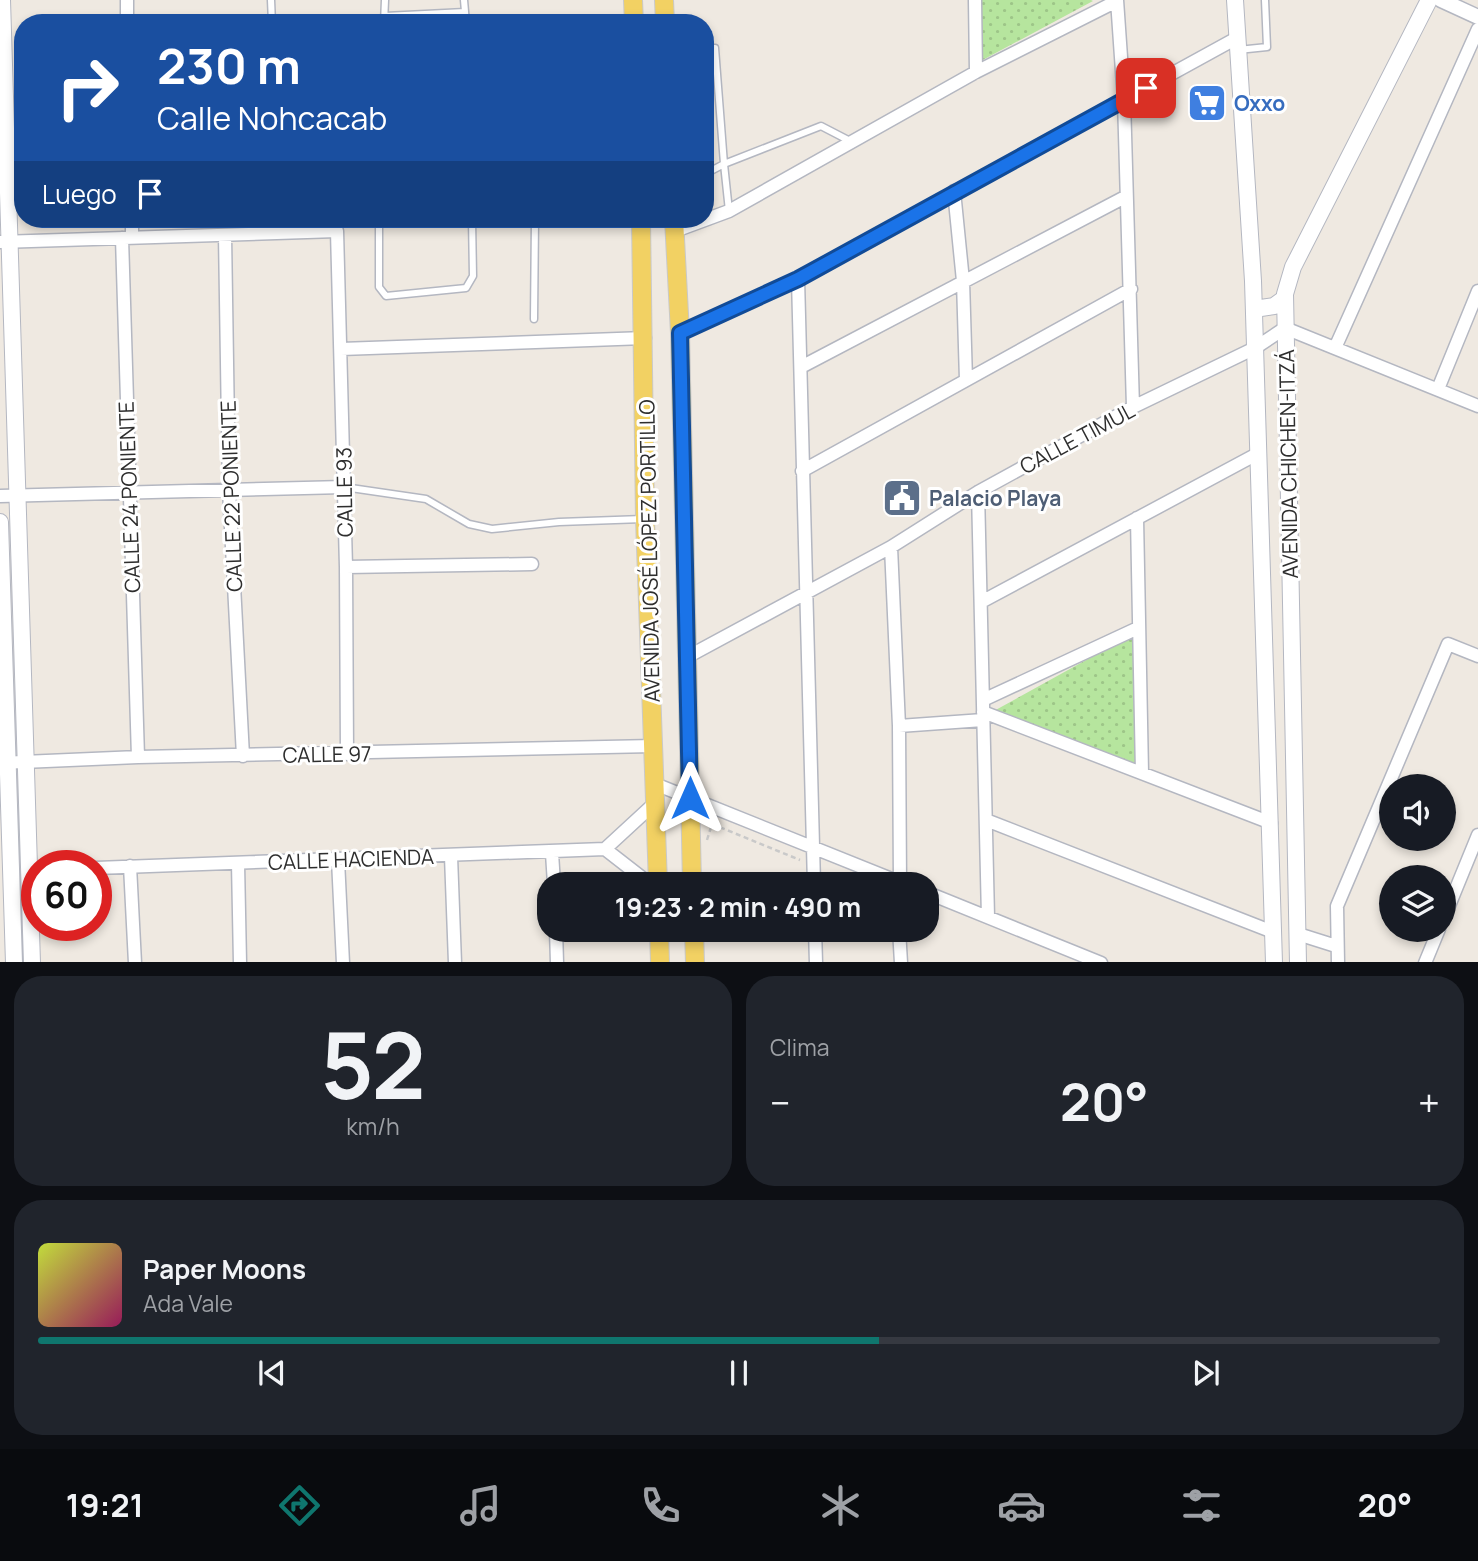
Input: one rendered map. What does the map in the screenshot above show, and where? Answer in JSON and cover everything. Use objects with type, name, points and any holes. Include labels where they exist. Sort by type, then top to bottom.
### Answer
[{"type":"main road","points":[[2,0],[8,496],[32,850]]},
{"type":"main road","name":"AVENIDA CHICHEN-ITZÁ","points":[[1235,0],[1254,309],[1274,962]]},
{"type":"main road","name":"AVENIDA CHICHEN-ITZÁ","points":[[1298,962],[1285,298],[1293,267],[1429,0]]},
{"type":"main road","name":"AVENIDA JOSÉ LÓPEZ PORTILLO","points":[[641,228],[645,338],[645,519],[658,872]]},
{"type":"main road","name":"AVENIDA JOSÉ LÓPEZ PORTILLO","points":[[675,228],[689,656],[692,872]]},
{"type":"main road","points":[[1254,309],[1274,306],[1285,298]]},
{"type":"main road","points":[[0,522],[7,932],[14,962]]},
{"type":"main road","points":[[32,941],[32,962]]},
{"type":"main road","points":[[659,942],[660,962]]},
{"type":"main road","points":[[694,942],[695,962]]},
{"type":"street","points":[[975,0],[976,72]]},
{"type":"street","points":[[1335,348],[1477,18],[1441,0]]},
{"type":"street","points":[[714,217],[729,211],[850,141],[1110,1],[1124,100],[1133,407]]},
{"type":"street","points":[[680,333],[798,279],[954,191],[1124,100],[1236,44]]},
{"type":"street","points":[[954,191],[967,380]]},
{"type":"street","points":[[801,367],[1125,197]]},
{"type":"street","name":"CALLE 24 PONIENTE","points":[[130,228],[127,238],[129,493],[138,757]]},
{"type":"street","name":"CALLE 93","points":[[225,235],[337,231],[346,566],[347,754]]},
{"type":"street","points":[[5,241],[225,235]]},
{"type":"street","name":"CALLE 22 PONIENTE","points":[[225,235],[229,490],[243,756]]},
{"type":"street","points":[[798,279],[814,872]]},
{"type":"street","points":[[802,471],[1131,289]]},
{"type":"street","points":[[1438,390],[1478,291]]},
{"type":"street","points":[[1285,328],[1478,405]]},
{"type":"street","name":"CALLE TIMUL","points":[[689,656],[891,547],[978,492],[1133,407],[1255,348],[1285,328]]},
{"type":"street","points":[[341,349],[645,338]]},
{"type":"street","points":[[983,601],[1257,454]]},
{"type":"street","points":[[8,496],[344,486]]},
{"type":"street","points":[[978,492],[983,601],[988,917]]},
{"type":"street","points":[[1137,517],[1142,773]]},
{"type":"street","points":[[891,547],[899,726],[901,872]]},
{"type":"street","points":[[346,566],[532,564]]},
{"type":"street","points":[[899,726],[983,711],[1138,628]]},
{"type":"street","points":[[1338,962],[1337,906],[1448,644],[1478,656]]},
{"type":"street","points":[[983,711],[1271,823]]},
{"type":"street","name":"CALLE 97","points":[[4,763],[138,757],[654,746]]},
{"type":"street","points":[[635,872],[605,849],[656,793],[690,798],[874,872]]},
{"type":"street","points":[[986,820],[1273,932]]},
{"type":"street","points":[[1456,889],[1478,835]]},
{"type":"street","name":"CALLE HACIENDA","points":[[112,867],[605,849]]},
{"type":"street","points":[[552,853],[553,872]]},
{"type":"street","points":[[451,856],[455,962]]},
{"type":"street","points":[[338,860],[342,962]]},
{"type":"street","points":[[238,863],[240,962]]},
{"type":"street","points":[[130,866],[135,962]]},
{"type":"street","points":[[939,897],[1101,962]]},
{"type":"street","points":[[1298,934],[1336,946]]},
{"type":"street","points":[[556,942],[557,962]]},
{"type":"street","points":[[815,942],[816,962]]},
{"type":"street","points":[[900,942],[901,962]]},
{"type":"street","points":[[1425,962],[1433,942]]},
{"type":"lane","points":[[445,14],[465,12],[464,0]]},
{"type":"lane","points":[[1236,44],[1266,47],[1265,0]]},
{"type":"lane","points":[[714,48],[729,211]]},
{"type":"lane","points":[[714,169],[821,126],[850,141]]},
{"type":"lane","points":[[379,228],[379,287],[386,296],[466,288],[473,276],[472,228]]},
{"type":"lane","points":[[534,319],[536,228]]},
{"type":"lane","points":[[344,486],[426,499],[469,524],[492,529],[559,522],[645,519]]},
{"type":"path","points":[[706,844],[712,824],[802,861]]},
{"type":"green space","points":[[982,0],[1091,0],[1093,1],[977,63]]},
{"type":"green space","points":[[1135,633],[1135,764],[992,712]]},
{"type":"place","name":"Oxxo","points":[[1207,103]]},
{"type":"place","name":"Palacio Playa","points":[[902,498]]},
{"type":"route","points":[[690,798],[680,333],[798,279],[1146,88]]}]
